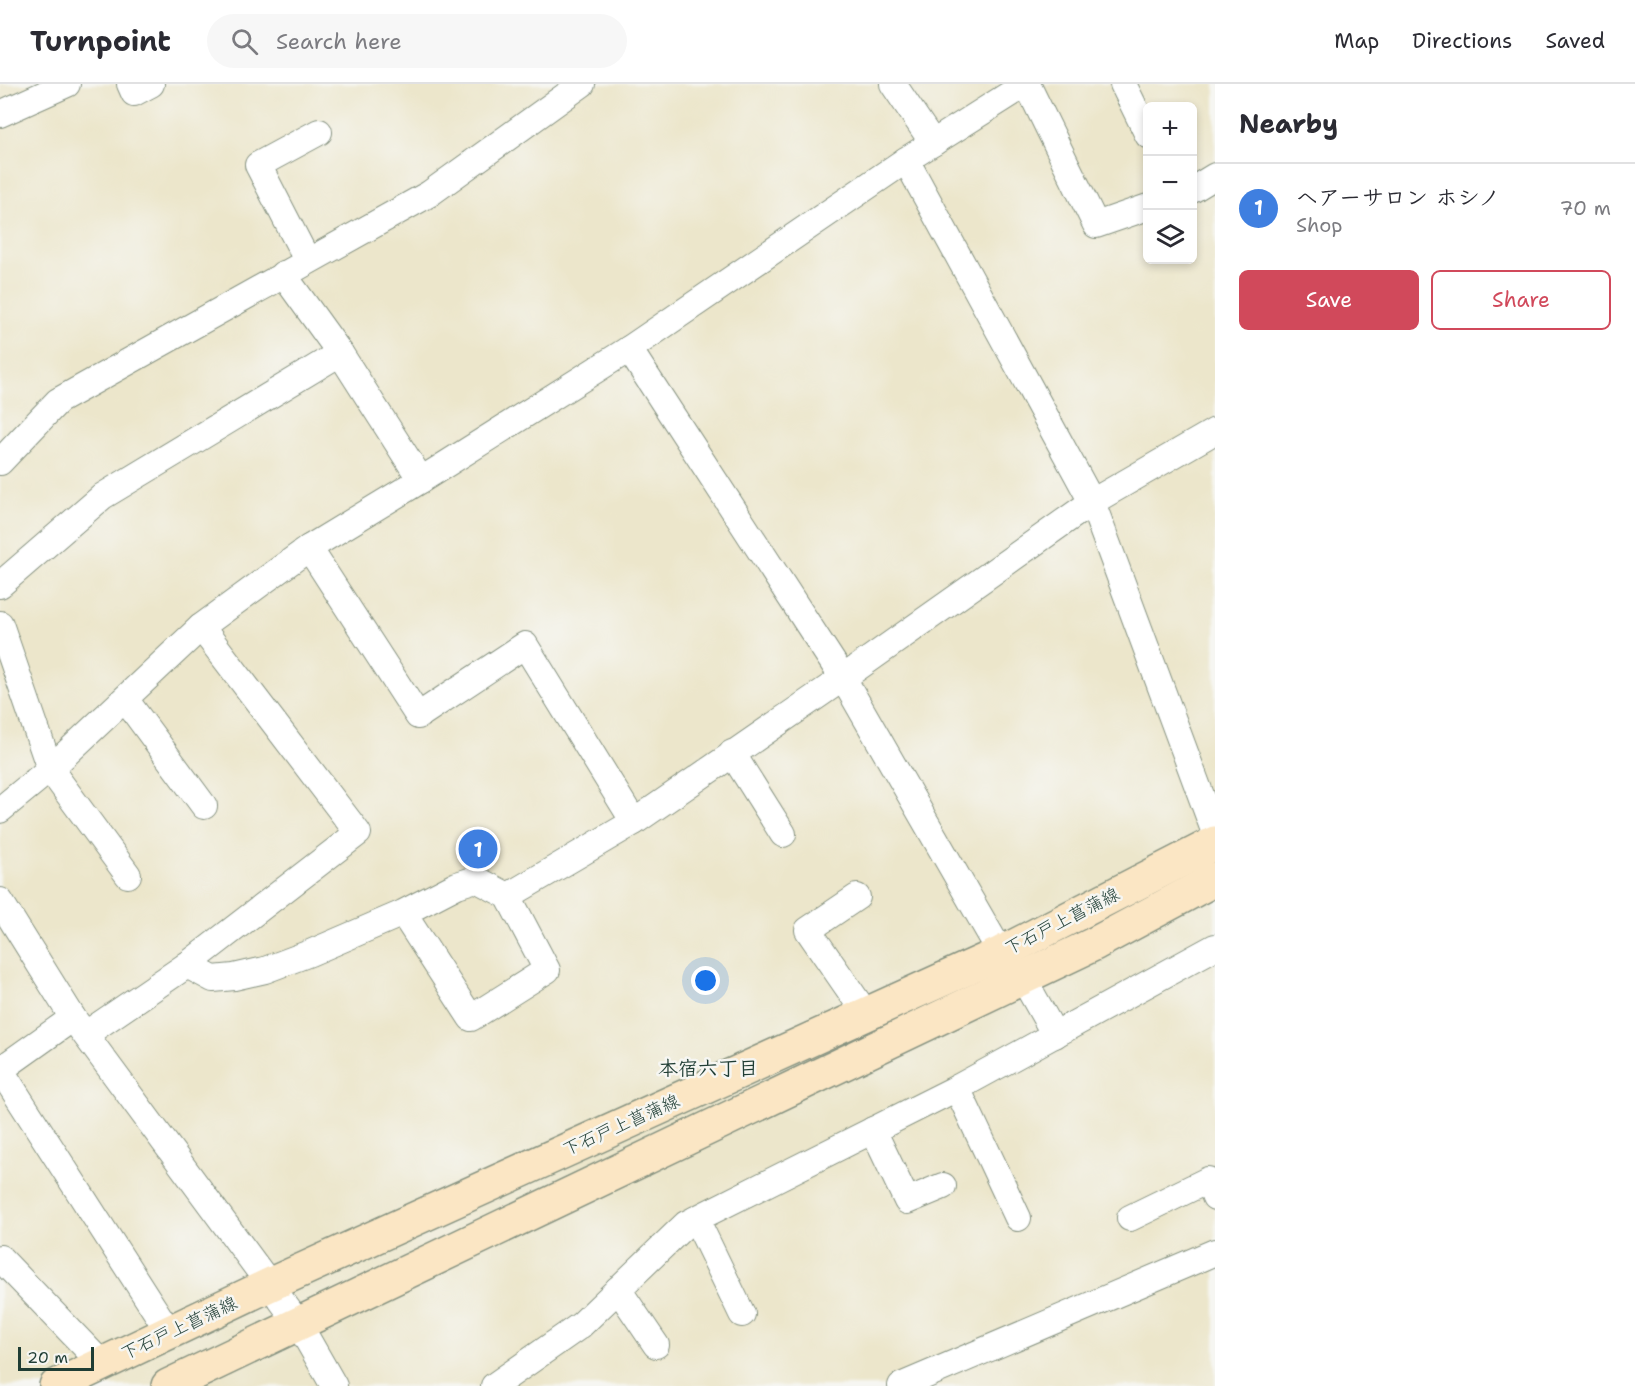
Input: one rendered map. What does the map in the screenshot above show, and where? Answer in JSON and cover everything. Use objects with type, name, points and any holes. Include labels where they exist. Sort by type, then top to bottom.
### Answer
[{"type":"main road","name":"下石戸上菖蒲線","points":[[56,1386],[269,1285],[1001,953],[1215,843]]},
{"type":"main road","name":"下石戸上菖蒲線","points":[[168,1386],[1096,943],[1215,879]]},
{"type":"street","points":[[0,114],[67,84]]},
{"type":"street","points":[[130,84],[134,93],[151,84]]},
{"type":"street","points":[[0,462],[58,401],[307,260],[429,194],[582,84]]},
{"type":"street","points":[[892,84],[933,143]]},
{"type":"street","points":[[0,810],[50,769],[201,627],[309,548],[628,349],[906,160],[1026,84],[1096,225],[1143,209]]},
{"type":"street","points":[[1123,84],[1143,125]]},
{"type":"street","points":[[307,260],[258,165],[319,132]]},
{"type":"street","points":[[906,160],[1092,501],[1215,833]]},
{"type":"street","points":[[1197,187],[1215,176]]},
{"type":"street","points":[[283,274],[340,353],[421,480]]},
{"type":"street","points":[[628,349],[843,678],[1001,953]]},
{"type":"street","points":[[0,585],[103,496],[340,353]]},
{"type":"street","points":[[508,896],[634,822],[843,678],[1092,501],[1215,431]]},
{"type":"street","points":[[309,548],[418,716],[525,645],[634,822]]},
{"type":"street","points":[[0,624],[50,769],[128,875]]},
{"type":"street","points":[[169,1332],[0,1069],[187,965],[358,833],[201,627]]},
{"type":"street","points":[[125,699],[204,806]]},
{"type":"street","points":[[732,753],[783,834]]},
{"type":"street","points":[[187,965],[213,979],[265,970],[403,914],[457,885],[476,879],[508,896],[547,970],[471,1018],[403,914]]},
{"type":"street","points":[[857,897],[808,930],[866,1014]]},
{"type":"street","points":[[0,901],[79,1026],[298,1323],[334,1386]]},
{"type":"street","points":[[494,1386],[581,1325],[686,1224],[957,1088],[1215,947]]},
{"type":"street","points":[[1023,978],[1055,1035]]},
{"type":"street","points":[[957,1088],[1018,1218]]},
{"type":"street","points":[[873,1130],[907,1202],[944,1186]]},
{"type":"street","points":[[1130,1218],[1208,1180],[1215,1197]]},
{"type":"street","points":[[696,1219],[742,1314]]},
{"type":"street","points":[[901,1386],[1215,1252]]},
{"type":"street","points":[[0,1258],[102,1364]]},
{"type":"street","points":[[618,1289],[656,1345]]},
{"type":"place","name":"ヘアーサロン ホシノ","points":[[478,849]]},
{"type":"district","name":"本宿六丁目","points":[[708,1068]]}]
